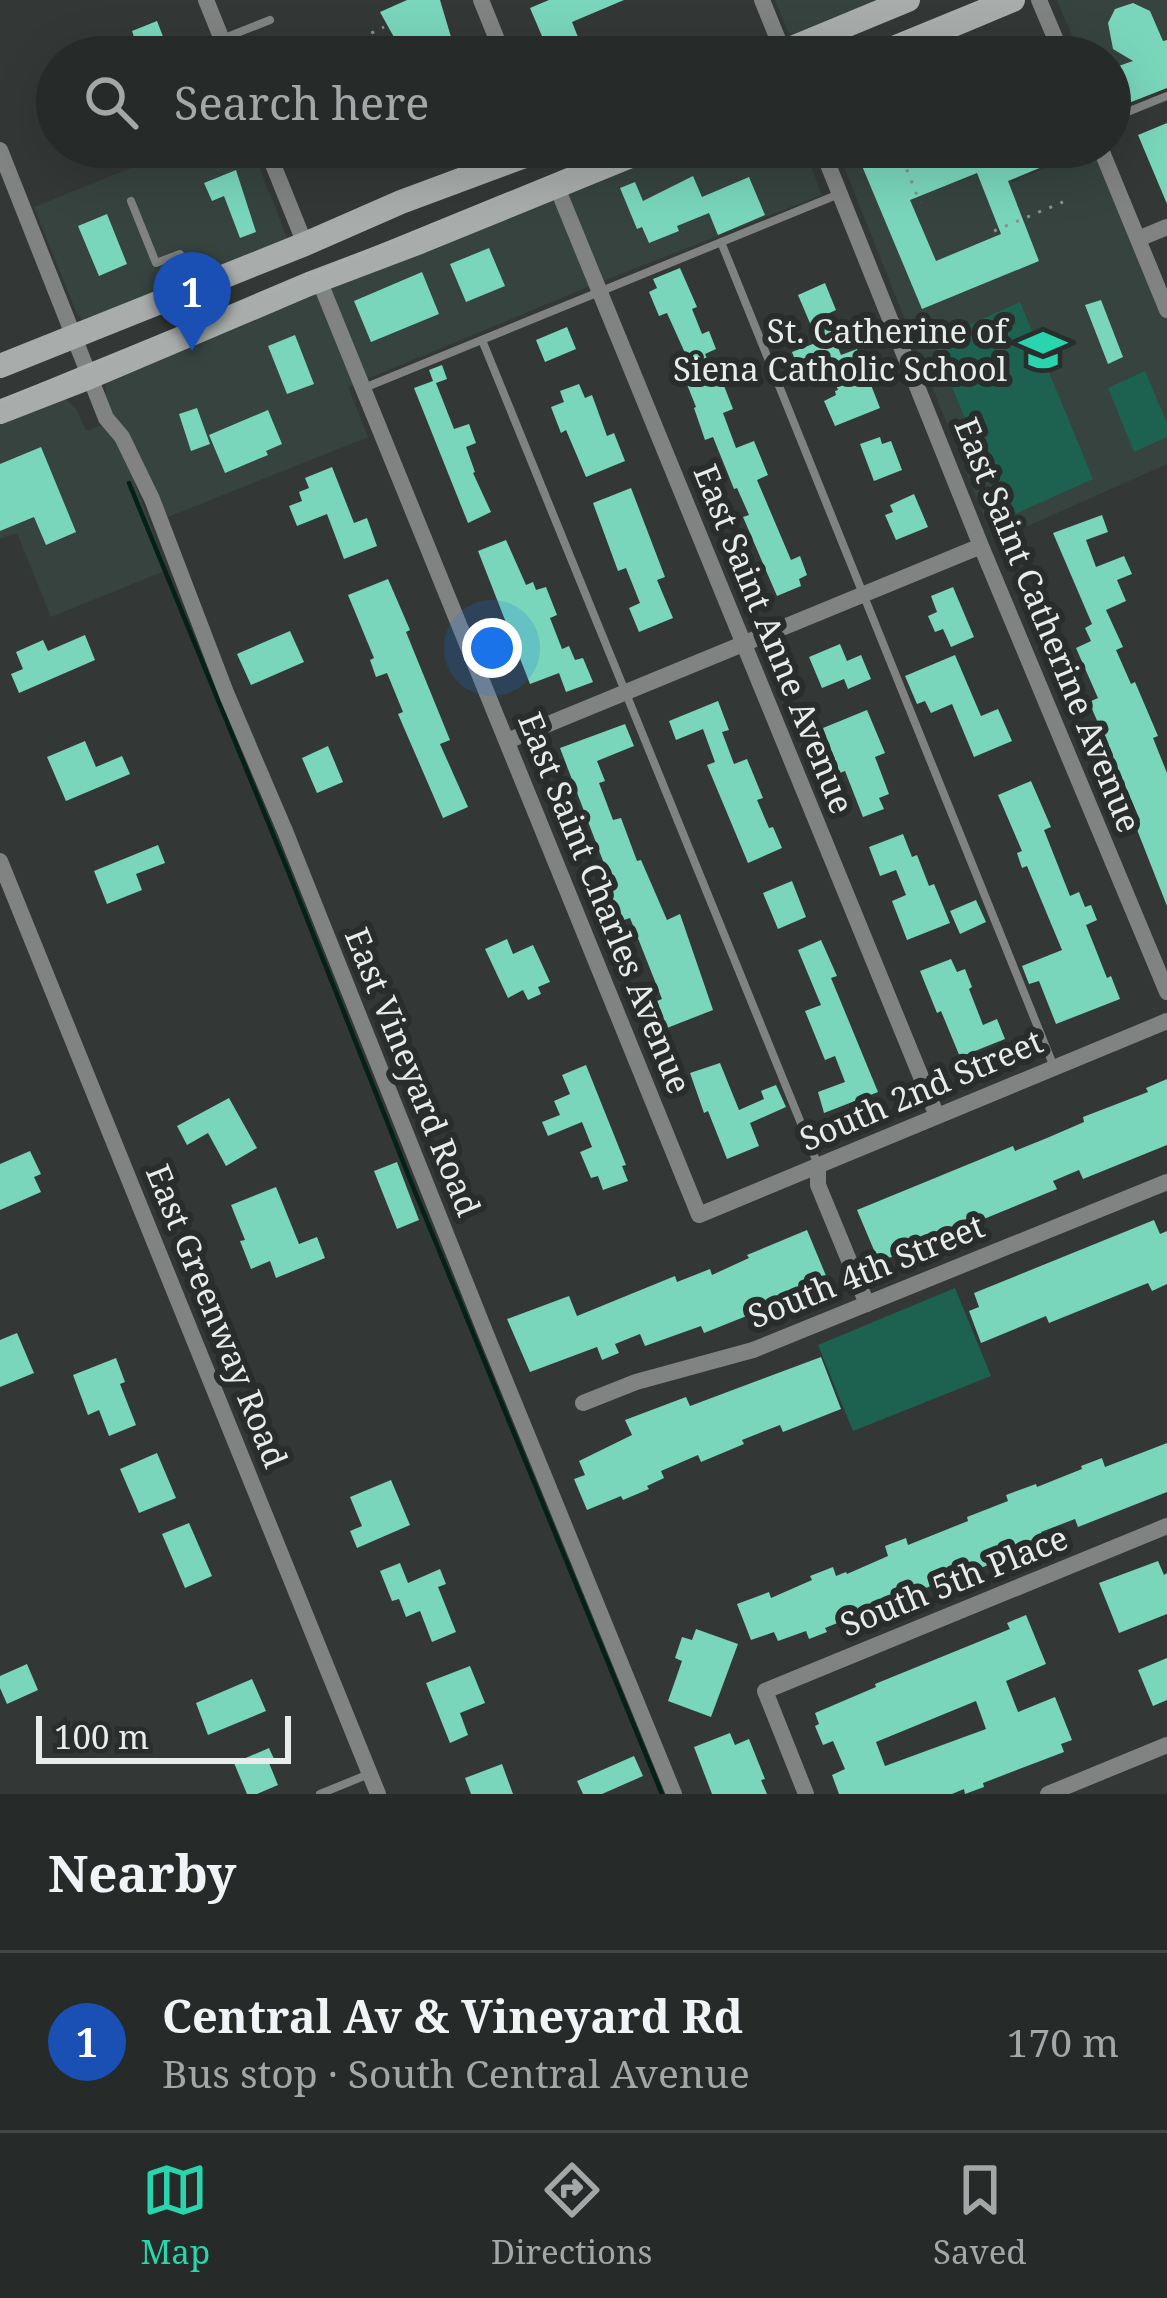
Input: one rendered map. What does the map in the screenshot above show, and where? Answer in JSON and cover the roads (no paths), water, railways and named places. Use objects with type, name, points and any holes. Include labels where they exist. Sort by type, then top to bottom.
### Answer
[{"type":"main road","points":[[821,36],[908,0]]},
{"type":"main road","points":[[927,36],[1013,0]]},
{"type":"main road","points":[[0,365],[491,168]]},
{"type":"main road","points":[[0,412],[599,168]]},
{"type":"street","points":[[206,0],[221,36]]},
{"type":"street","points":[[481,0],[496,36]]},
{"type":"street","points":[[762,0],[772,36]]},
{"type":"street","points":[[1040,0],[1055,36]]},
{"type":"street","name":"East Vineyard Road","points":[[0,150],[106,418],[122,437],[152,499],[219,676],[674,1794]]},
{"type":"street","points":[[274,168],[304,244]]},
{"type":"street","name":"East Saint Catherine Avenue","points":[[830,168],[1167,992]]},
{"type":"street","points":[[1109,168],[1167,310]]},
{"type":"street","name":"East Saint Anne Avenue","points":[[556,185],[937,1116]]},
{"type":"street","points":[[1138,239],[1167,227]]},
{"type":"street","name":"East Saint Charles Avenue","points":[[319,280],[699,1215]]},
{"type":"street","points":[[507,741],[982,546]]},
{"type":"street","name":"East Greenway Road","points":[[0,861],[378,1794]]},
{"type":"street","name":"South 2nd Street","points":[[699,1215],[1167,1021]]},
{"type":"street","points":[[818,1166],[818,1185],[866,1304]]},
{"type":"street","name":"South 4th Street","points":[[584,1403],[636,1382],[752,1350],[1167,1182]]},
{"type":"street","name":"South 5th Place","points":[[806,1794],[764,1691],[1167,1526]]},
{"type":"street","points":[[1048,1794],[1167,1745]]},
{"type":"lane","points":[[245,36],[270,20]]},
{"type":"lane","points":[[1131,111],[1167,96]]},
{"type":"lane","points":[[364,388],[841,193]]},
{"type":"lane","points":[[131,201],[156,263],[180,254],[194,287]]},
{"type":"lane","points":[[721,242],[1054,1067]]},
{"type":"lane","points":[[482,340],[818,1166]]},
{"type":"lane","points":[[320,1794],[370,1774]]},
{"type":"waterway","points":[[129,483],[662,1794]]},
{"type":"tram line","points":[[895,36],[983,0]]},
{"type":"tram line","points":[[0,401],[571,168]]},
{"type":"place","name":"St. Catherine of Siena Catholic School","points":[[1043,350]]},
{"type":"place","name":"Central Av & Vineyard Rd","points":[[192,351]]}]
